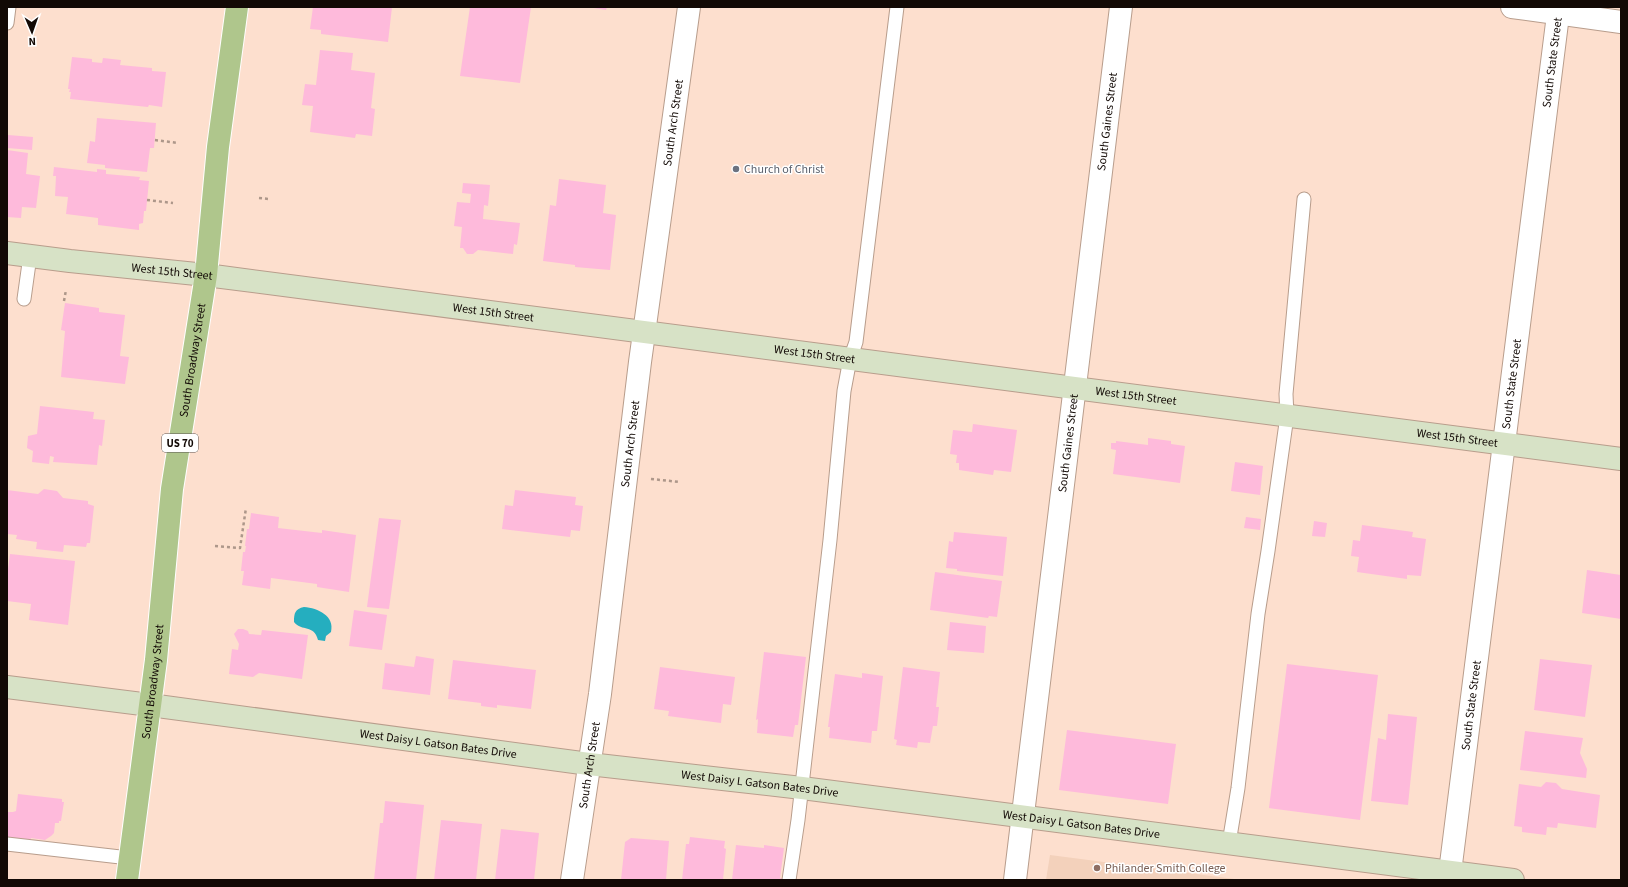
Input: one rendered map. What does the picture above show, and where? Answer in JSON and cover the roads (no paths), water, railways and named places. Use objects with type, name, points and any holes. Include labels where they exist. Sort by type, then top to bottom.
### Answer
[{"type":"main road","name":"South Broadway Street","points":[[127,880],[150,705],[172,489],[206,275],[218,147],[237,7]]},
{"type":"street","name":"South Arch Street","points":[[572,880],[584,792],[600,694],[645,332],[689,7]]},
{"type":"street","name":"South Gaines Street","points":[[1015,880],[1121,7]]},
{"type":"street","points":[[1512,7],[1558,10],[1621,22]]},
{"type":"street","name":"South State Street","points":[[1450,876],[1558,10]]},
{"type":"street","name":"West 15th Street","points":[[7,253],[70,262],[206,275],[1621,459]]},
{"type":"street","name":"West Daisy L Gatson Bates Drive","points":[[7,687],[589,764],[802,788],[1022,818],[1229,843],[1450,876],[1513,880]]},
{"type":"lane","points":[[7,23],[9,7]]},
{"type":"lane","points":[[789,880],[802,788],[830,540],[844,391],[850,359],[856,342],[897,7]]},
{"type":"lane","points":[[1229,843],[1238,788],[1258,614],[1287,416],[1286,394],[1304,199]]},
{"type":"lane","points":[[24,299],[30,256]]},
{"type":"lane","points":[[7,844],[129,858]]},
{"type":"water","points":[[304,607],[320,611],[328,617],[332,626],[331,632],[326,636],[325,641],[318,640],[314,632],[297,625],[294,622],[296,612]]},
{"type":"place","name":"Church of Christ","points":[[736,169]]},
{"type":"place","name":"Philander Smith College","points":[[1097,868]]}]
